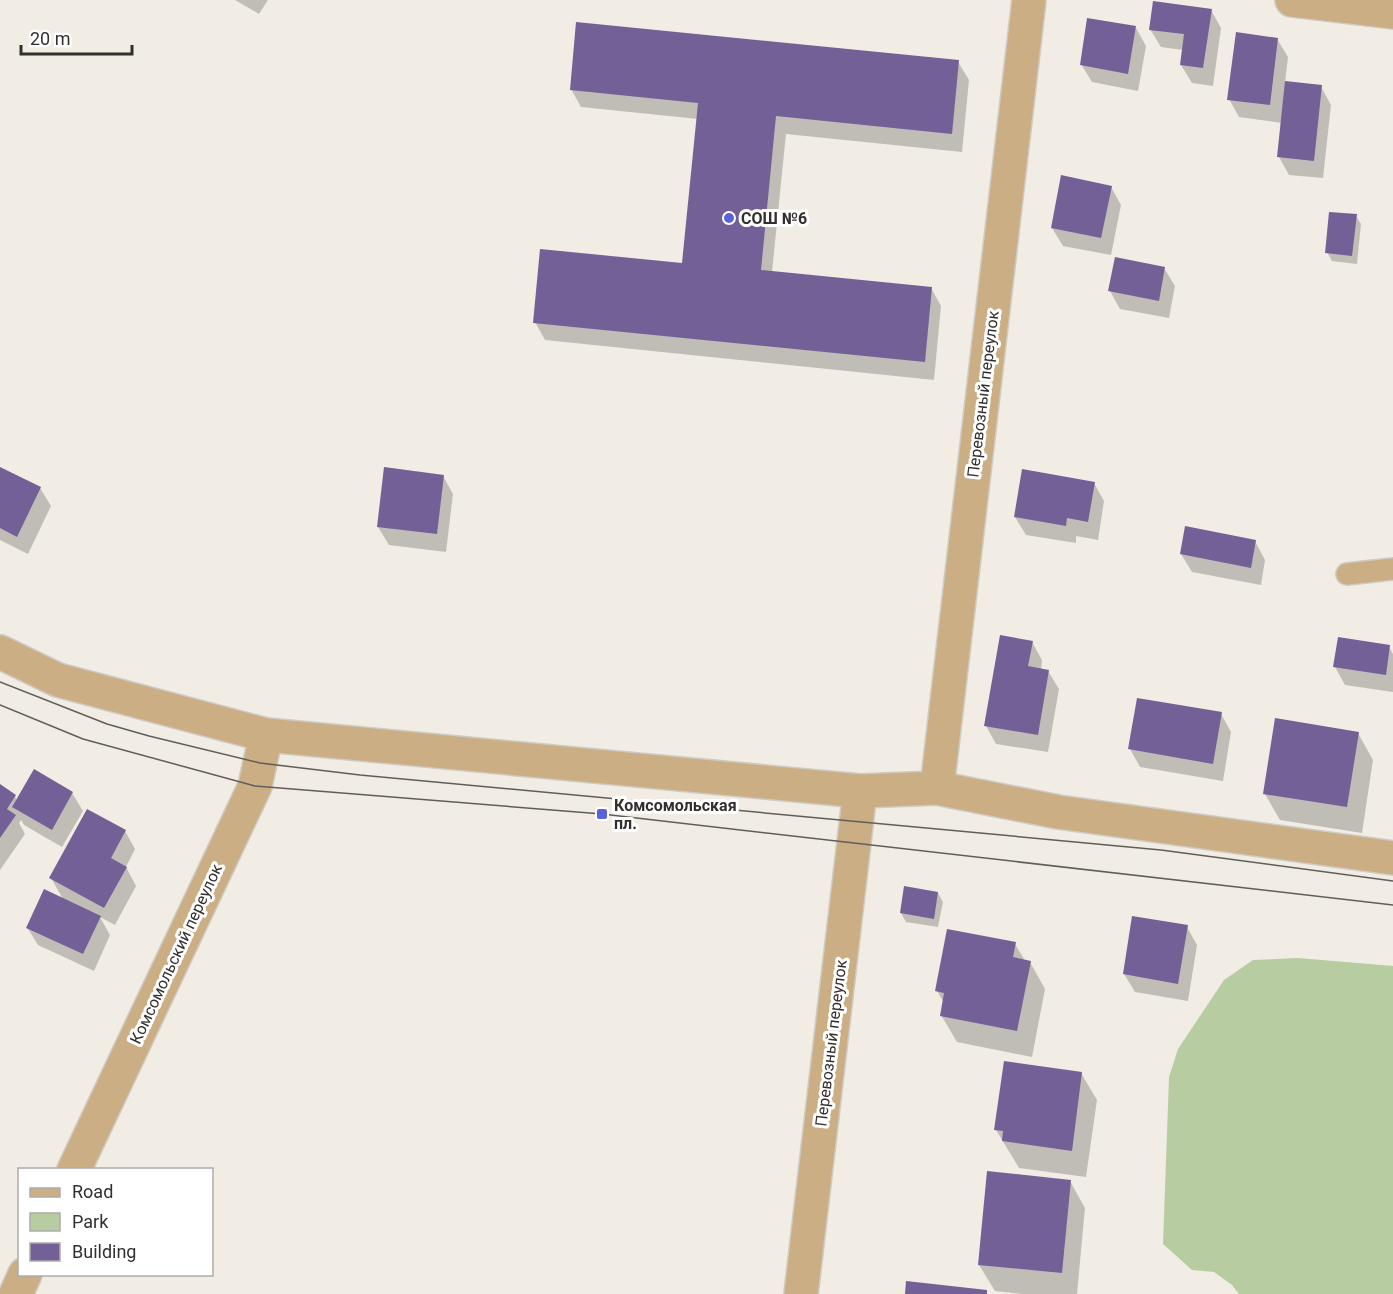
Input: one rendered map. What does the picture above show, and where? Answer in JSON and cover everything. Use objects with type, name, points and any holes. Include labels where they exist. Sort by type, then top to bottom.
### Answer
[{"type":"street","name":"Перевозный переулок","points":[[937,788],[1029,0]]},
{"type":"street","points":[[1292,0],[1393,12]]},
{"type":"street","points":[[0,652],[58,680],[266,735],[860,791],[937,788],[1058,812],[1393,858]]},
{"type":"street","name":"Комсомольский переулок","points":[[75,1168],[255,786],[266,735]]},
{"type":"street","name":"Перевозный переулок","points":[[801,1294],[860,791]]},
{"type":"street","points":[[15,1294],[24,1276]]},
{"type":"lane","points":[[1347,574],[1393,569]]},
{"type":"green space","points":[[1298,958],[1393,966],[1393,1294],[1239,1294],[1232,1285],[1214,1272],[1192,1270],[1163,1244],[1169,1077],[1178,1049],[1224,980],[1253,960]]},
{"type":"building","points":[[1153,1],[1212,9],[1203,68],[1180,65],[1184,34],[1149,30]]},
{"type":"building","points":[[1087,18],[1136,26],[1128,74],[1080,65]]},
{"type":"building","points":[[576,22],[959,60],[952,134],[776,116],[761,270],[932,287],[925,362],[533,323],[540,249],[682,263],[698,103],[570,90]]},
{"type":"building","points":[[1236,32],[1278,38],[1270,105],[1227,100]]},
{"type":"building","points":[[1285,81],[1322,85],[1314,161],[1277,157]]},
{"type":"building","points":[[1061,175],[1112,186],[1101,238],[1051,228]]},
{"type":"building","points":[[1329,212],[1357,214],[1352,256],[1325,253]]},
{"type":"building","points":[[1115,257],[1165,267],[1159,301],[1108,291]]},
{"type":"building","points":[[0,467],[41,487],[17,537],[0,528]]},
{"type":"building","points":[[384,467],[444,475],[437,534],[377,527]]},
{"type":"building","points":[[1022,469],[1095,482],[1088,522],[1067,518],[1066,526],[1014,517]]},
{"type":"building","points":[[1185,526],[1256,540],[1251,568],[1180,554]]},
{"type":"building","points":[[1000,635],[1033,641],[1028,666],[1049,670],[1038,735],[984,726]]},
{"type":"building","points":[[1338,637],[1390,645],[1386,675],[1333,667]]},
{"type":"building","points":[[1137,698],[1222,712],[1213,764],[1128,749]]},
{"type":"building","points":[[1275,718],[1359,732],[1347,807],[1263,794]]},
{"type":"building","points":[[34,769],[73,792],[52,830],[12,807]]},
{"type":"building","points":[[0,784],[16,795],[7,809],[16,815],[0,838]]},
{"type":"building","points":[[87,809],[126,830],[111,858],[127,867],[104,908],[49,878]]},
{"type":"building","points":[[904,886],[938,892],[934,919],[900,913]]},
{"type":"building","points":[[44,889],[101,916],[83,954],[26,928]]},
{"type":"building","points":[[1132,916],[1188,925],[1178,984],[1123,974]]},
{"type":"building","points":[[947,929],[1016,942],[1013,957],[1031,961],[1017,1031],[940,1016],[944,993],[935,991]]},
{"type":"building","points":[[1004,1061],[1082,1072],[1072,1151],[1002,1141],[1003,1131],[994,1130]]},
{"type":"building","points":[[987,1171],[1071,1180],[1062,1273],[978,1265]]},
{"type":"building","points":[[906,1281],[987,1290],[987,1294],[905,1294]]},
{"type":"tram line","points":[[0,682],[107,724],[260,763],[360,775],[1161,850],[1393,881]]},
{"type":"tram line","points":[[0,705],[83,739],[255,786],[602,814],[1393,905]]},
{"type":"place","name":"СОШ №6","points":[[729,218]]},
{"type":"place","name":"Комсомольская пл.","points":[[602,814]]}]
